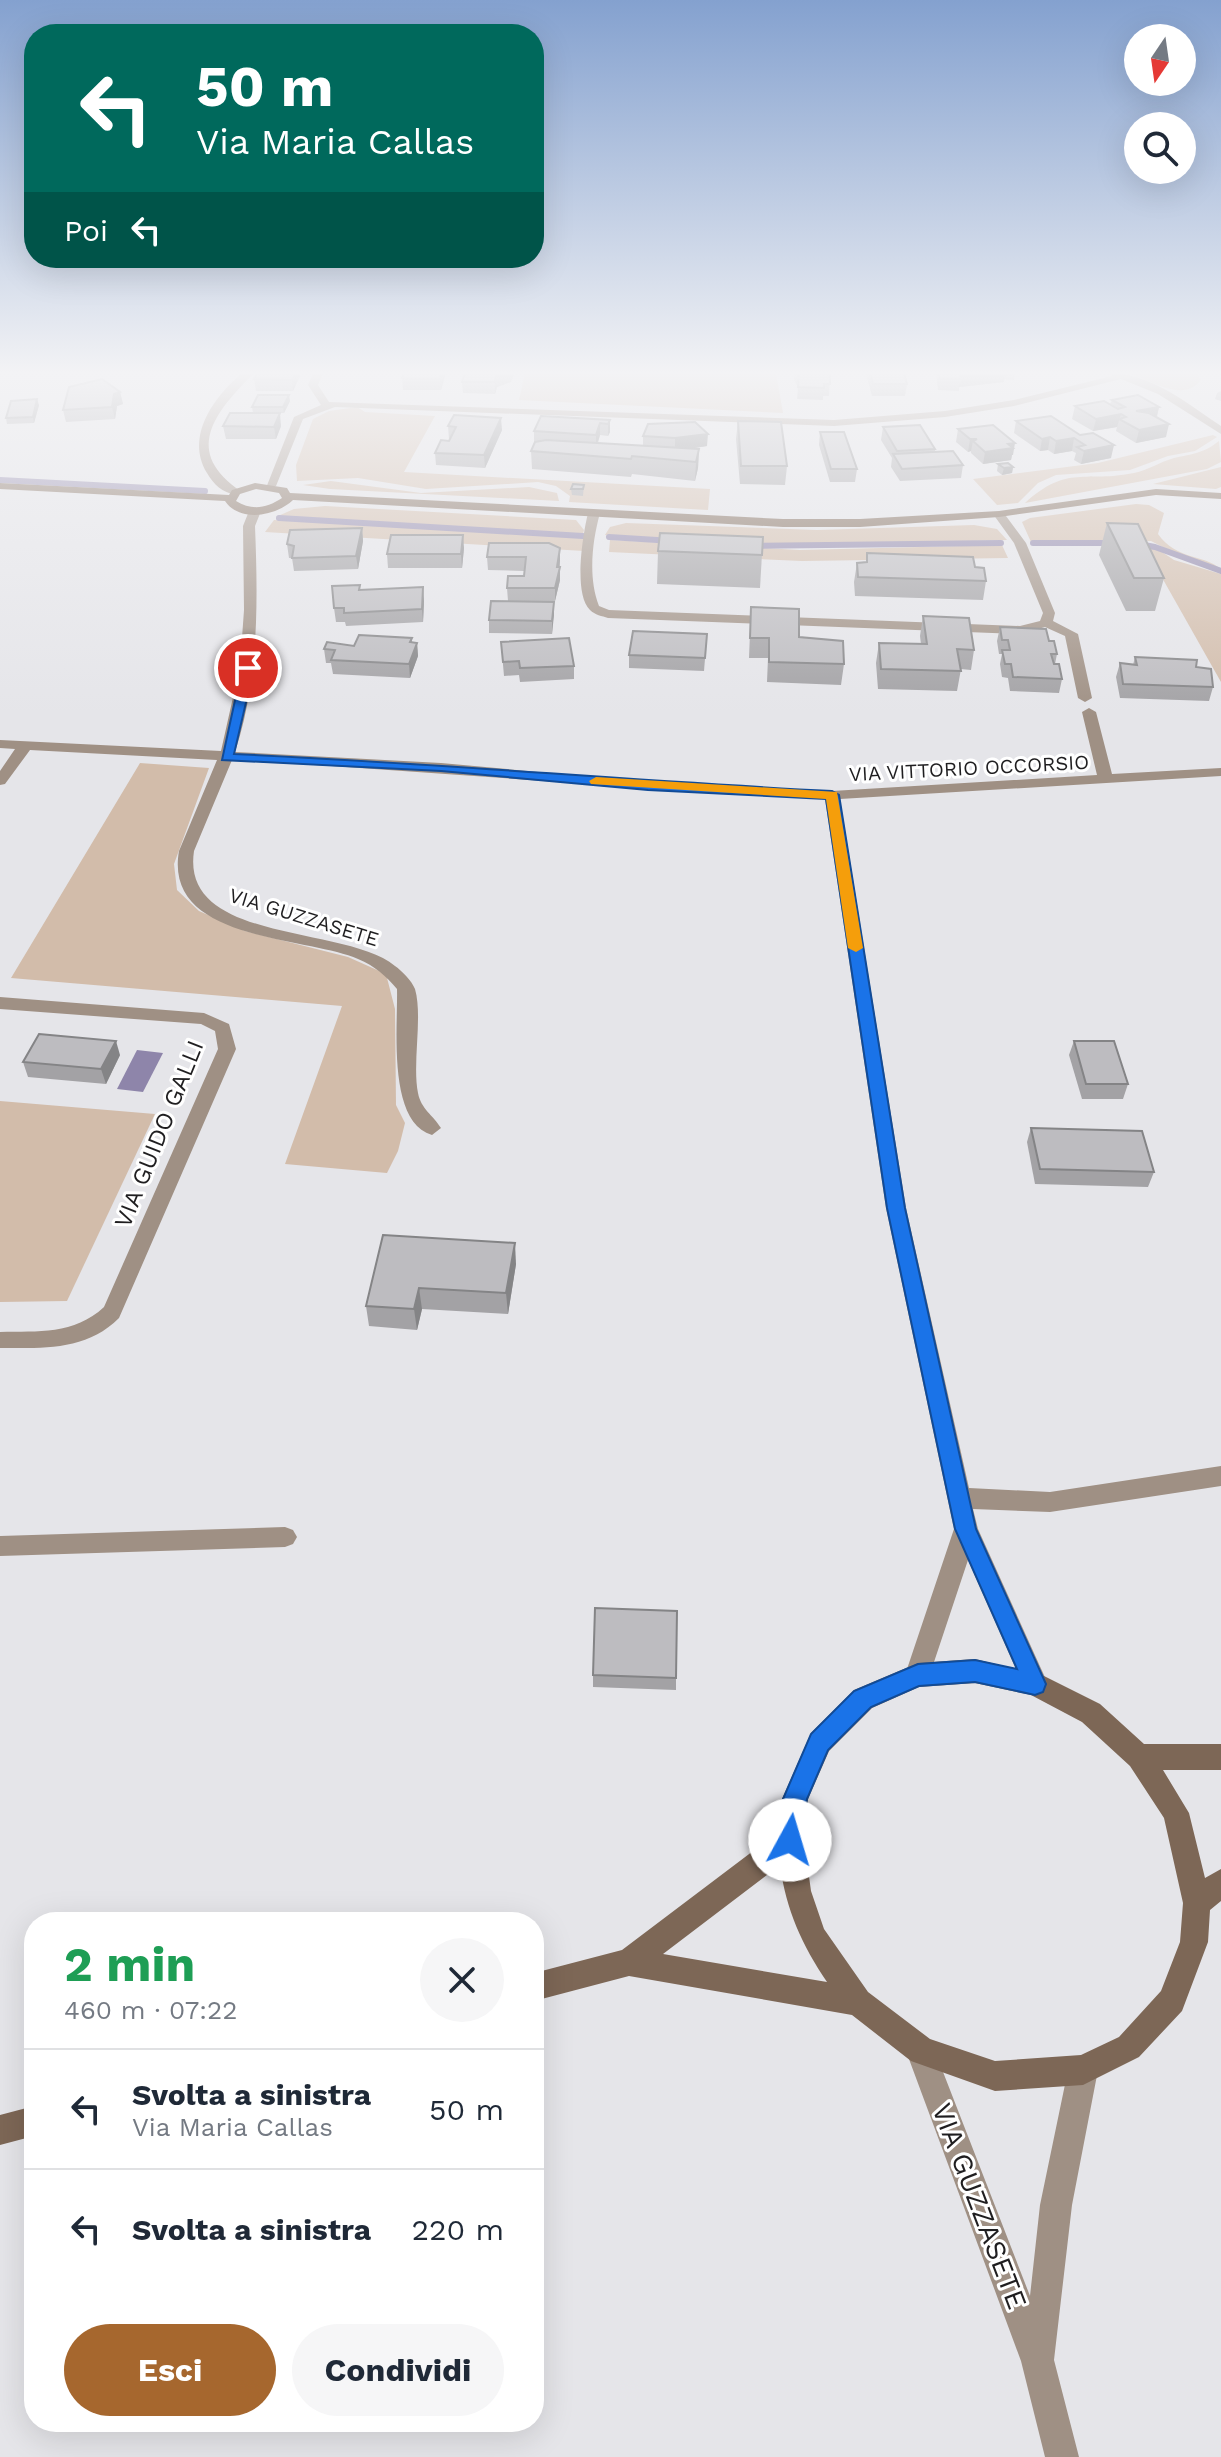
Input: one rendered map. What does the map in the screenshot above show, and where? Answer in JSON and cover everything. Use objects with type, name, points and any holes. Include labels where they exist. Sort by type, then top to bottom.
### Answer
[{"type":"street","points":[[43,488],[233,495],[263,488]]},
{"type":"street","points":[[223,488],[233,495]]},
{"type":"street","points":[[275,488],[289,496],[783,523],[875,522],[999,514],[1156,492],[1221,496]]},
{"type":"street","points":[[233,495],[232,506],[255,511],[280,506],[289,496]]},
{"type":"street","name":"VIA GUZZASETE","points":[[255,511],[249,526],[248,668],[226,757],[185,858],[188,880],[195,894],[211,910],[256,929],[356,952],[398,975],[406,988],[409,1093],[417,1114],[432,1128]]},
{"type":"street","points":[[594,513],[587,539],[592,601],[593,607],[608,614],[1020,630],[1046,623],[1071,634],[1106,781]]},
{"type":"street","points":[[999,514],[1020,543],[1049,613],[1046,623]]},
{"type":"street","name":"VIA VITTORIO OCCORSIO","points":[[0,744],[441,767],[648,786],[832,795],[1221,772]]},
{"type":"street","points":[[0,781],[25,746]]},
{"type":"street","points":[[832,795],[896,1208],[966,1529],[1035,1684]]},
{"type":"street","name":"VIA GUIDO GALLI","points":[[0,1003],[204,1019],[223,1028],[227,1049],[112,1312],[94,1328],[70,1338],[0,1340]]},
{"type":"street","points":[[960,1498],[1050,1502],[1221,1476]]},
{"type":"street","points":[[918,1675],[966,1529]]},
{"type":"street","points":[[0,1546],[285,1537]]},
{"type":"street","points":[[975,1671],[1035,1684],[1091,1713],[1139,1757],[1176,1813],[1197,1903],[1194,1942],[1172,2001],[1129,2047],[1083,2070],[995,2076],[921,2051],[858,2002],[813,1937],[797,1891],[790,1840],[795,1799],[820,1742],[863,1699],[918,1675],[975,1671]]},
{"type":"street","points":[[1139,1757],[1221,1757]]},
{"type":"street","points":[[544,1984],[629,1962],[790,1840]]},
{"type":"street","points":[[1197,1903],[1221,1883]]},
{"type":"street","points":[[629,1962],[858,2002]]},
{"type":"street","name":"VIA GUZZASETE","points":[[921,2051],[1038,2361],[1062,2457]]},
{"type":"street","name":"VIA GUZZASETE","points":[[1038,2361],[1056,2205],[1083,2070]]},
{"type":"street","points":[[0,2130],[24,2124]]},
{"type":"shaded area","points":[[321,488],[381,488],[421,493],[532,488],[557,493],[559,501]]},
{"type":"shaded area","points":[[558,488],[710,489],[708,510],[569,502],[570,496]]},
{"type":"shaded area","points":[[981,488],[1033,488],[1018,503],[997,505]]},
{"type":"shaded area","points":[[1045,488],[1107,488],[1025,503]]},
{"type":"shaded area","points":[[1136,504],[1149,505],[1164,513],[1158,534],[1165,542],[1181,553],[1221,569],[1192,562],[1151,541],[1031,542],[1022,522],[1030,518]]},
{"type":"shaded area","points":[[325,506],[576,520],[584,530],[583,534],[278,516],[294,509]]},
{"type":"shaded area","points":[[274,520],[583,538],[584,551],[265,532]]},
{"type":"shaded area","points":[[626,523],[817,530],[974,525],[997,529],[1007,540],[800,546],[605,535],[610,527]]},
{"type":"shaded area","points":[[610,540],[800,550],[1002,545],[1008,558],[802,561],[609,552]]},
{"type":"shaded area","points":[[1143,544],[1153,546],[1174,560],[1221,574],[1221,682]]},
{"type":"shaded area","points":[[140,763],[209,768],[174,864],[177,890],[199,911],[245,931],[348,957],[386,974],[395,1009],[396,1105],[405,1123],[398,1151],[387,1173],[285,1164],[342,1006],[11,978]]},
{"type":"shaded area","points":[[137,1050],[163,1053],[143,1092],[117,1089]]},
{"type":"shaded area","points":[[0,1101],[155,1114],[67,1301],[0,1302]]},
{"type":"building","points":[[1107,523],[1138,524],[1164,578],[1134,578]]},
{"type":"building","points":[[362,528],[356,556],[292,558],[294,546],[287,544],[290,530]]},
{"type":"building","points":[[660,533],[763,537],[762,555],[658,551]]},
{"type":"building","points":[[391,535],[463,535],[461,554],[387,554]]},
{"type":"building","points":[[489,543],[549,543],[560,548],[555,588],[507,588],[508,576],[524,576],[526,557],[487,557]]},
{"type":"building","points":[[867,553],[973,557],[975,567],[984,568],[986,581],[858,577],[857,563],[867,562]]},
{"type":"building","points":[[360,585],[359,590],[423,587],[422,609],[344,613],[344,608],[334,608],[332,586]]},
{"type":"building","points":[[491,601],[554,602],[552,621],[489,620]]},
{"type":"building","points":[[751,607],[799,609],[799,637],[843,641],[844,664],[769,662],[769,638],[750,638]]},
{"type":"building","points":[[923,616],[969,618],[974,650],[957,649],[961,671],[881,669],[879,643],[927,644]]},
{"type":"building","points":[[1000,627],[1046,629],[1049,641],[1054,641],[1057,654],[1051,654],[1054,664],[1059,664],[1062,679],[1013,677],[1011,664],[1005,664],[1002,650],[1010,650],[1008,640],[1002,640]]},
{"type":"building","points":[[633,631],[707,634],[705,658],[629,655]]},
{"type":"building","points":[[359,635],[412,638],[410,642],[417,643],[409,664],[331,660],[335,650],[324,649],[327,642],[354,646]]},
{"type":"building","points":[[569,638],[574,666],[520,668],[519,661],[503,662],[501,642]]},
{"type":"building","points":[[1135,657],[1197,660],[1196,667],[1211,669],[1213,687],[1123,684],[1120,663],[1137,665]]},
{"type":"building","points":[[39,1034],[116,1041],[101,1069],[23,1062]]},
{"type":"building","points":[[1074,1041],[1114,1041],[1128,1084],[1086,1084]]},
{"type":"building","points":[[1031,1128],[1142,1131],[1154,1172],[1040,1169]]},
{"type":"building","points":[[383,1235],[515,1243],[506,1293],[419,1288],[414,1309],[366,1306]]},
{"type":"building","points":[[595,1608],[677,1611],[676,1678],[593,1675]]},
{"type":"waterway","points":[[143,488],[205,491]]},
{"type":"waterway","points":[[279,518],[583,536]]},
{"type":"waterway","points":[[609,537],[673,541]]},
{"type":"waterway","points":[[750,546],[1001,543]]},
{"type":"waterway","points":[[1033,543],[1115,543]]},
{"type":"waterway","points":[[1133,543],[1155,547],[1221,571]]},
{"type":"slow traffic","points":[[596,781],[832,795],[856,948]]},
{"type":"route","points":[[248,668],[226,757],[441,767],[648,786],[832,795],[896,1208],[966,1529],[1035,1684],[975,1671],[918,1675],[863,1699],[820,1742],[795,1799],[790,1840]]}]
